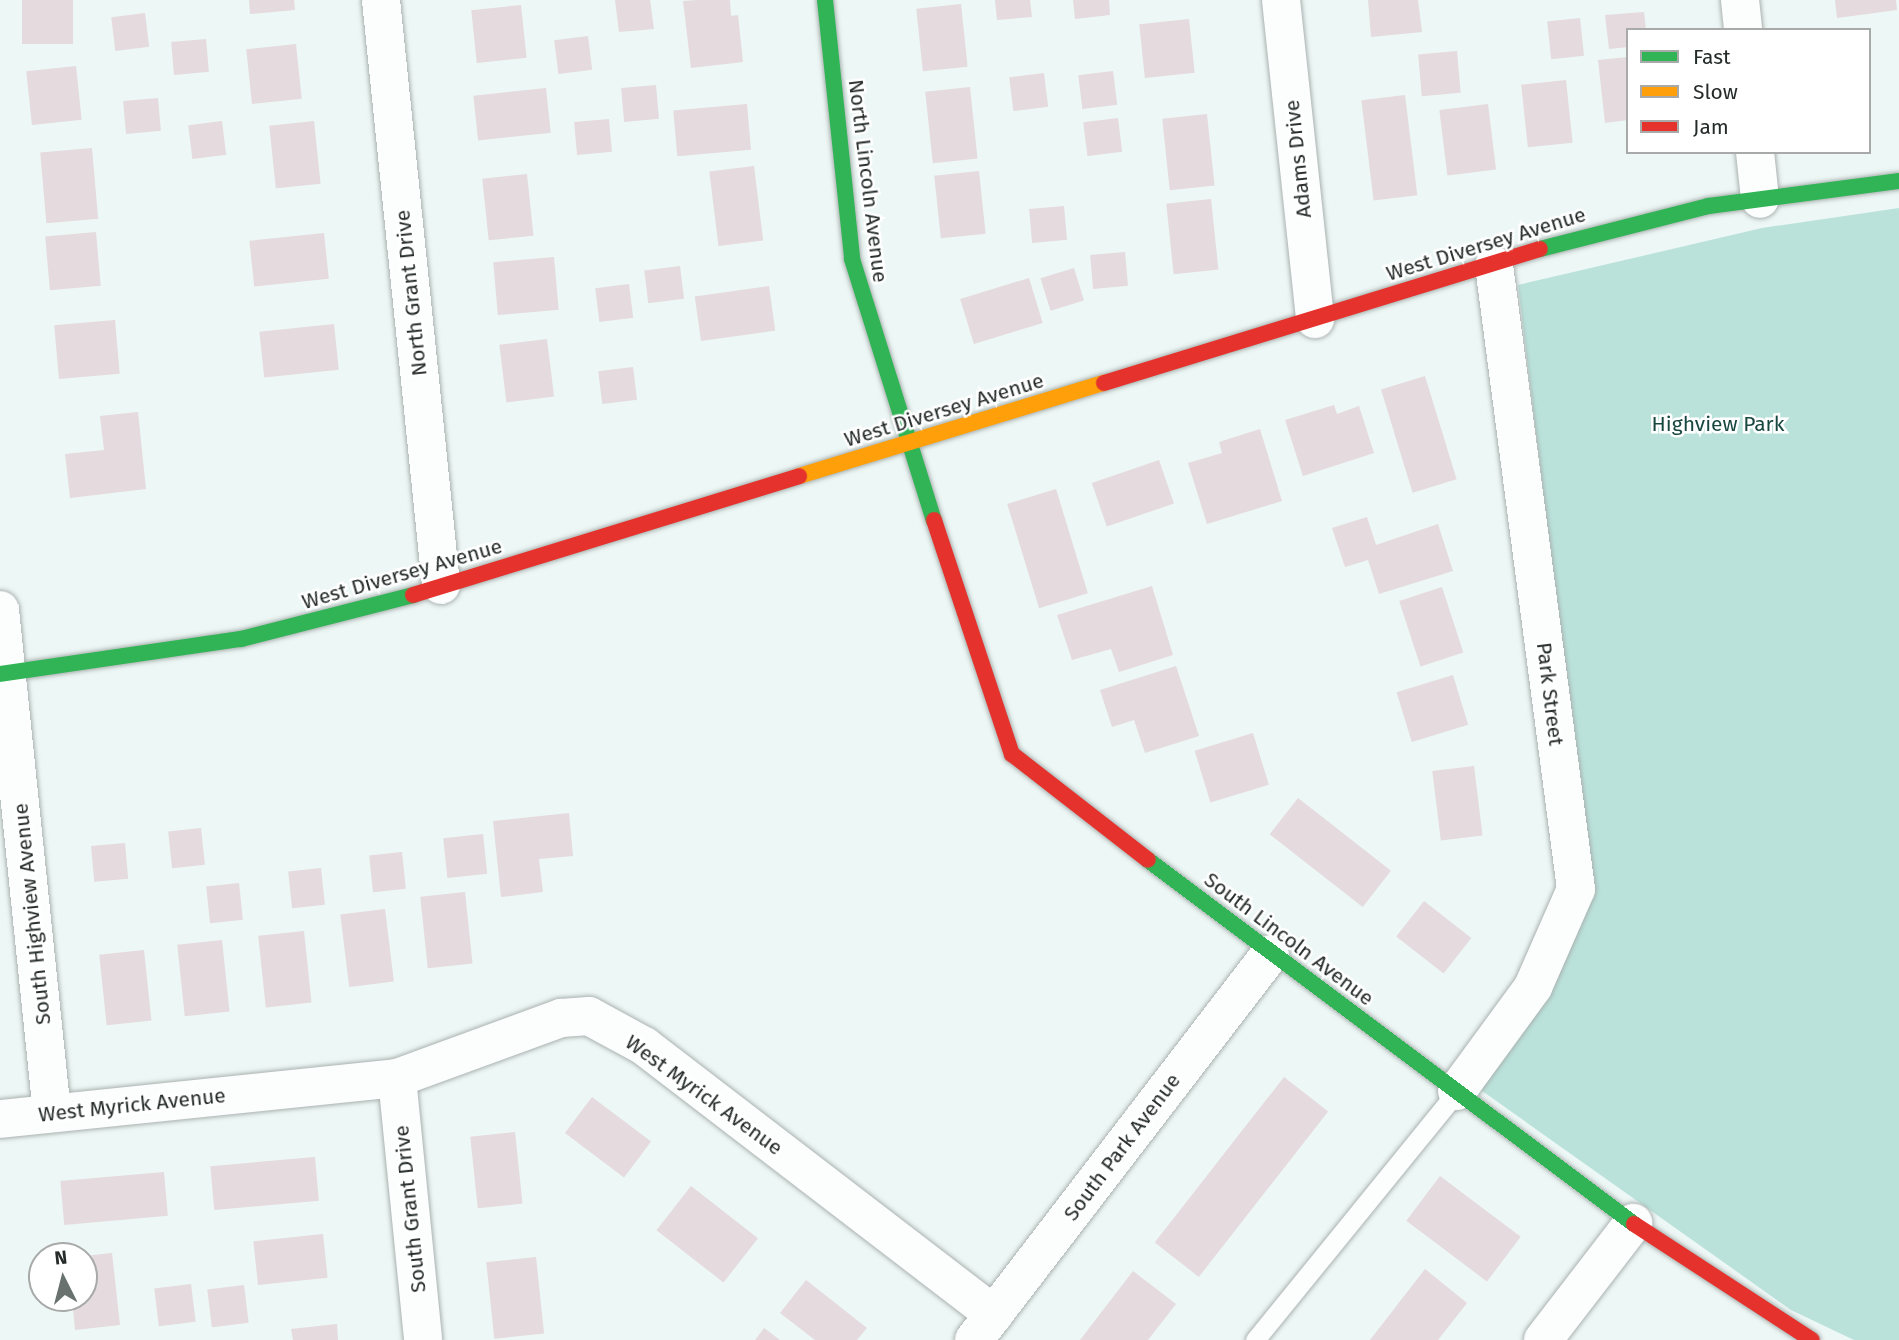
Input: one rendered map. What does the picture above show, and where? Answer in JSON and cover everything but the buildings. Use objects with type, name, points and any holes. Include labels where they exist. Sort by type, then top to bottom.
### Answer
[{"type":"street","name":"North Grant Drive","points":[[381,0],[441,585]]},
{"type":"street","name":"North Lincoln Avenue","points":[[825,0],[852,259],[909,443]]},
{"type":"street","name":"Adams Drive","points":[[1281,0],[1315,318]]},
{"type":"street","points":[[1740,0],[1743,28]]},
{"type":"street","points":[[1755,154],[1760,199]]},
{"type":"street","name":"West Diversey Avenue","points":[[3,674],[241,639],[340,617],[1657,215],[1899,181]]},
{"type":"street","name":"Park Street","points":[[1457,1091],[1532,987],[1576,889],[1494,265]]},
{"type":"street","name":"South Lincoln Avenue","points":[[909,443],[1012,754],[1270,954],[1633,1223],[1812,1340]]},
{"type":"street","name":"South Highview Avenue","points":[[0,610],[3,674],[52,1113]]},
{"type":"street","name":"South Park Avenue","points":[[984,1327],[1270,954]]},
{"type":"street","name":"West Myrick Avenue","points":[[0,1119],[397,1078],[561,1018],[589,1016],[644,1046],[984,1327]]},
{"type":"street","name":"South Grant Drive","points":[[397,1078],[423,1340]]},
{"type":"street","points":[[1543,1340],[1633,1223]]},
{"type":"lane","points":[[1255,1340],[1457,1091]]},
{"type":"lane","points":[[1775,1340],[1782,1321]]},
{"type":"green space","name":"Highview Park","points":[[1899,208],[1899,1340],[1854,1340],[1791,1310],[1478,1088],[1585,836],[1518,285],[1762,228]]},
{"type":"traffic: fast","points":[[825,0],[852,259],[934,520]]},
{"type":"traffic: fast","points":[[1540,249],[1709,206],[1899,181]]},
{"type":"traffic: fast","points":[[0,674],[241,639],[413,595]]},
{"type":"traffic: fast","points":[[1148,860],[1634,1224]]},
{"type":"traffic: slow","points":[[799,476],[1104,383]]},
{"type":"traffic: jam","points":[[1104,383],[1540,249]]},
{"type":"traffic: jam","points":[[413,595],[799,476]]},
{"type":"traffic: jam","points":[[934,520],[1012,754],[1148,860]]},
{"type":"traffic: jam","points":[[1634,1224],[1812,1340]]}]
